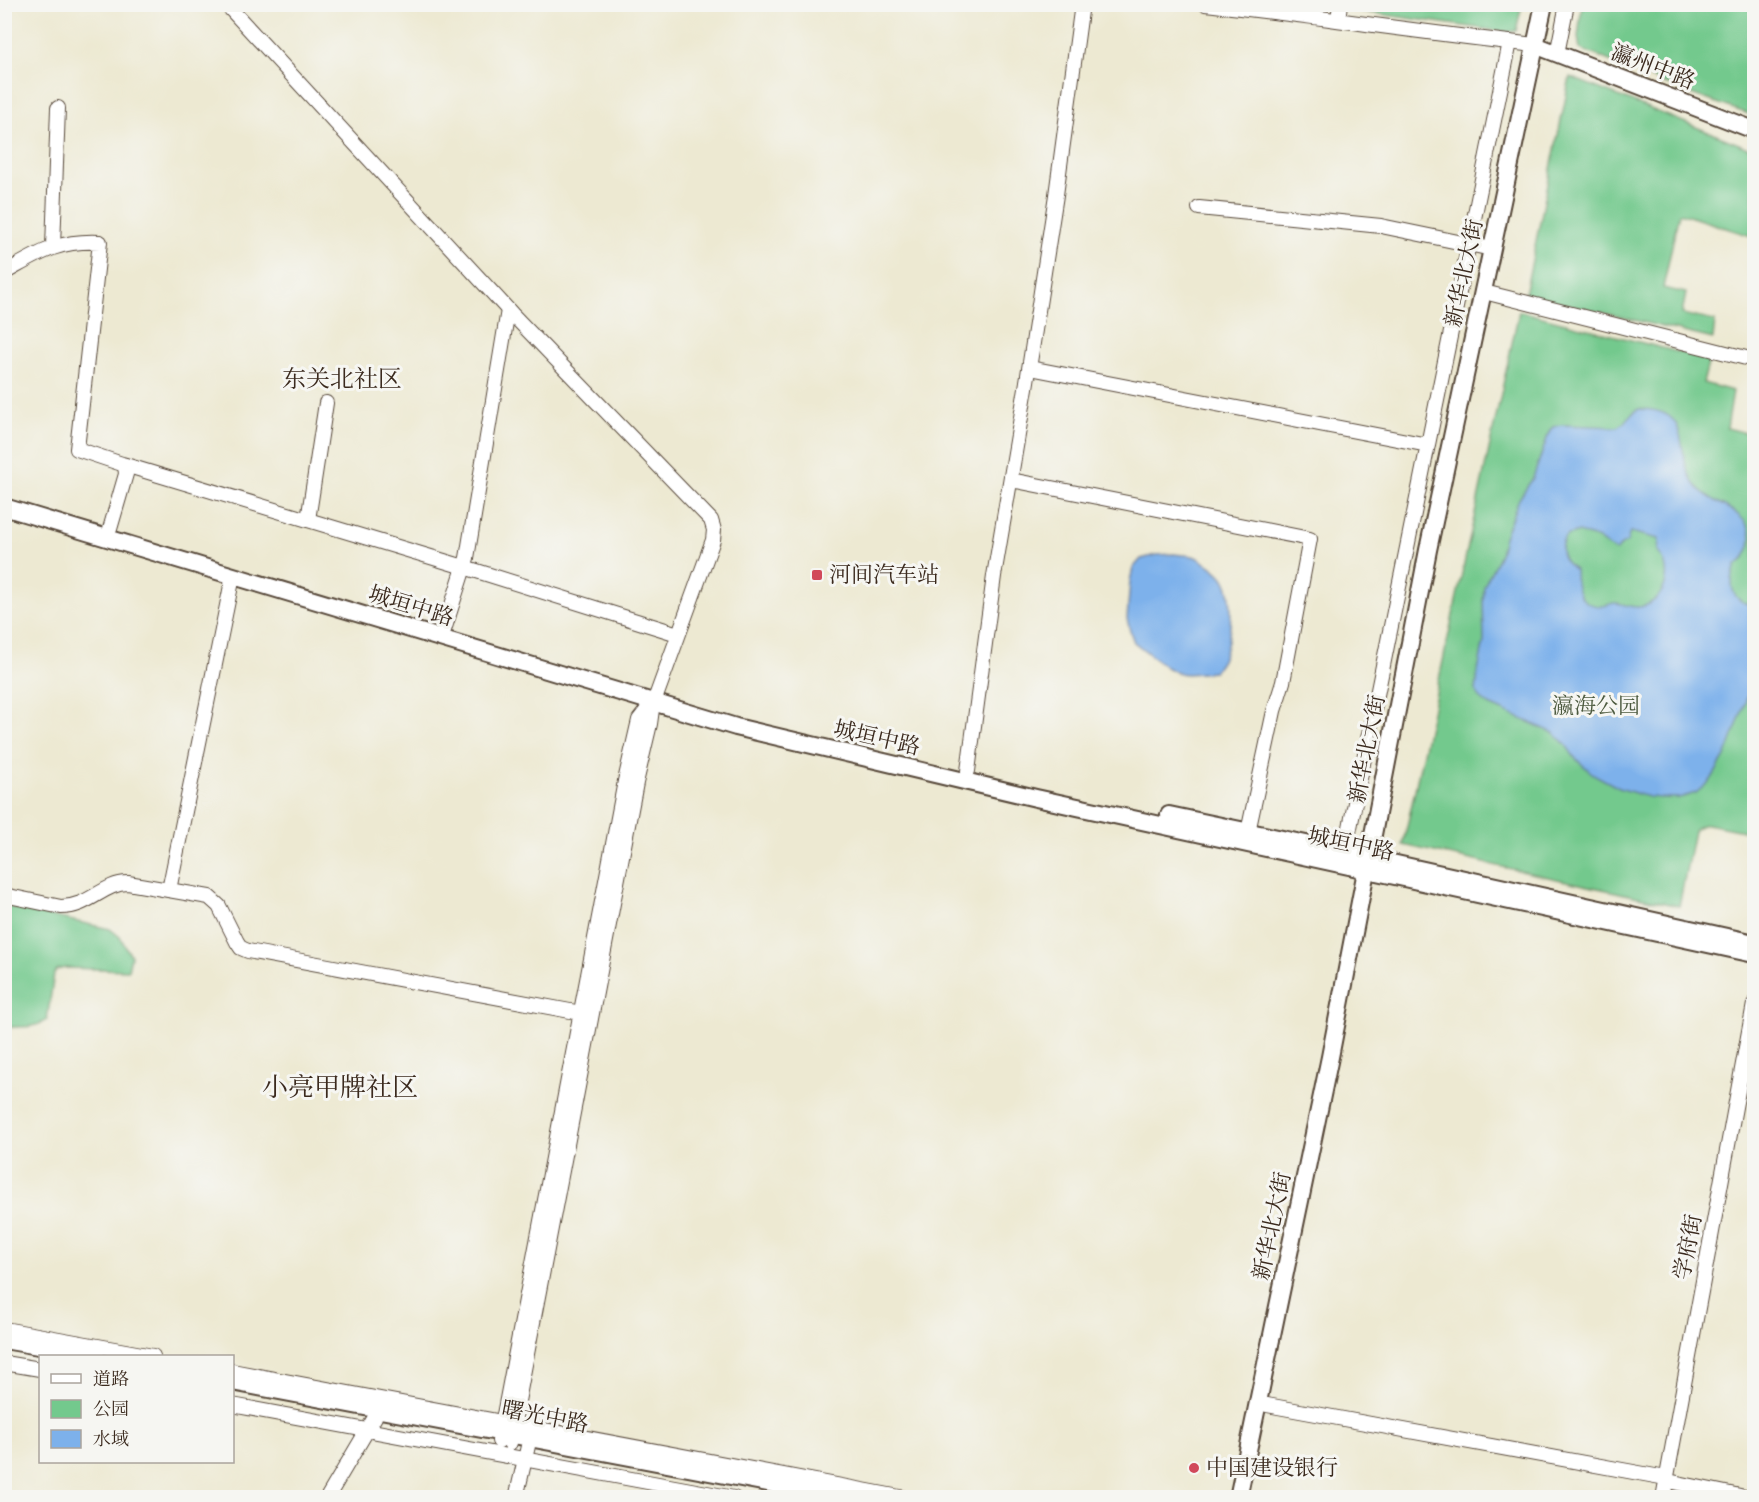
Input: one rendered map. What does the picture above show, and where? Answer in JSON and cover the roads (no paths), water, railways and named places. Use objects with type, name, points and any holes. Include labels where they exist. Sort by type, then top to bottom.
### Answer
[{"type":"main road","points":[[1544,4],[1545,49]]},
{"type":"main road","points":[[1545,49],[1553,4]]},
{"type":"main road","name":"瀛州中路","points":[[1545,49],[1755,130]]},
{"type":"main road","name":"新华北大街","points":[[1247,1497],[1339,1059],[1428,550],[1492,249],[1545,49]]},
{"type":"main road","name":"新华北大街","points":[[1238,1497],[1545,49]]},
{"type":"main road","name":"城垣中路","points":[[4,497],[444,630],[655,698],[736,727],[1036,798],[1755,943]]},
{"type":"main road","name":"城垣中路","points":[[4,507],[655,698],[1037,788],[1345,852],[1372,865],[1755,954]]},
{"type":"main road","points":[[4,1340],[90,1355]]},
{"type":"main road","points":[[4,1349],[39,1355]]},
{"type":"main road","name":"曙光中路","points":[[234,1382],[848,1497]]},
{"type":"main road","name":"曙光中路","points":[[234,1391],[371,1424],[506,1433],[527,1453],[799,1497]]},
{"type":"street","points":[[226,4],[508,310],[711,520],[714,530],[713,540],[655,698],[506,1433]]},
{"type":"street","points":[[968,771],[994,576],[1030,368],[1082,4]]},
{"type":"street","points":[[1205,4],[1510,42],[1545,49],[1567,4]]},
{"type":"street","points":[[1338,20],[1340,4]]},
{"type":"street","points":[[1345,852],[1510,42]]},
{"type":"street","points":[[53,247],[58,108]]},
{"type":"street","points":[[1199,208],[1381,226],[1492,249]]},
{"type":"street","points":[[4,273],[53,247],[79,241],[100,242],[77,449],[678,634]]},
{"type":"street","points":[[1492,294],[1755,360]]},
{"type":"street","points":[[444,630],[467,558],[508,310]]},
{"type":"street","points":[[1030,368],[1428,445]]},
{"type":"street","points":[[308,520],[326,403]]},
{"type":"street","points":[[110,529],[126,474],[125,465]]},
{"type":"street","points":[[1011,480],[1311,539],[1283,682],[1274,711],[1248,832]]},
{"type":"street","points":[[169,890],[233,576]]},
{"type":"street","points":[[506,1433],[581,1013],[634,740],[639,720],[655,698]]},
{"type":"street","points":[[4,895],[70,907],[77,906],[120,883],[129,883],[209,897],[219,906],[241,948],[248,951],[581,1013]]},
{"type":"street","name":"学府街","points":[[1670,1497],[1670,1480],[1755,1004]]},
{"type":"street","name":"学府街","points":[[1663,1497],[1670,1480],[1755,1044]]},
{"type":"street","points":[[4,1329],[147,1355]]},
{"type":"street","points":[[4,1363],[39,1370]]},
{"type":"street","points":[[234,1371],[506,1433],[905,1497]]},
{"type":"street","points":[[234,1405],[371,1424],[527,1453],[734,1497]]},
{"type":"street","points":[[1267,1405],[1750,1497]]},
{"type":"street","points":[[327,1497],[371,1424]]},
{"type":"street","points":[[516,1497],[527,1453]]},
{"type":"water","points":[[1639,409],[1658,411],[1670,417],[1681,436],[1685,462],[1698,488],[1735,512],[1747,524],[1751,535],[1749,549],[1733,575],[1732,588],[1741,601],[1754,606],[1752,684],[1726,755],[1711,780],[1696,793],[1679,798],[1648,797],[1619,788],[1593,774],[1575,758],[1554,733],[1489,705],[1480,698],[1476,691],[1484,641],[1484,586],[1500,554],[1519,499],[1533,478],[1550,430],[1562,425],[1618,427]],"holes":[[[1579,532],[1598,539],[1617,551],[1627,542],[1630,532],[1659,539],[1658,552],[1666,568],[1665,585],[1661,593],[1648,604],[1639,607],[1615,603],[1604,606],[1594,605],[1583,599],[1577,589],[1575,570],[1566,563],[1562,555],[1563,541],[1566,536]]]},
{"type":"water","points":[[1174,554],[1193,556],[1207,564],[1220,574],[1229,591],[1231,616],[1228,640],[1222,660],[1214,672],[1177,673],[1134,642],[1130,631],[1127,619],[1133,568],[1141,559]]},
{"type":"place","name":"河间汽车站","points":[[817,575]]},
{"type":"place","name":"中国建设银行","points":[[1194,1468]]},
{"type":"district","name":"东关北社区","points":[[342,379]]},
{"type":"district","name":"小亮甲牌社区","points":[[340,1087]]},
{"type":"park label","name":"瀛海公园","points":[[1596,706]]}]
